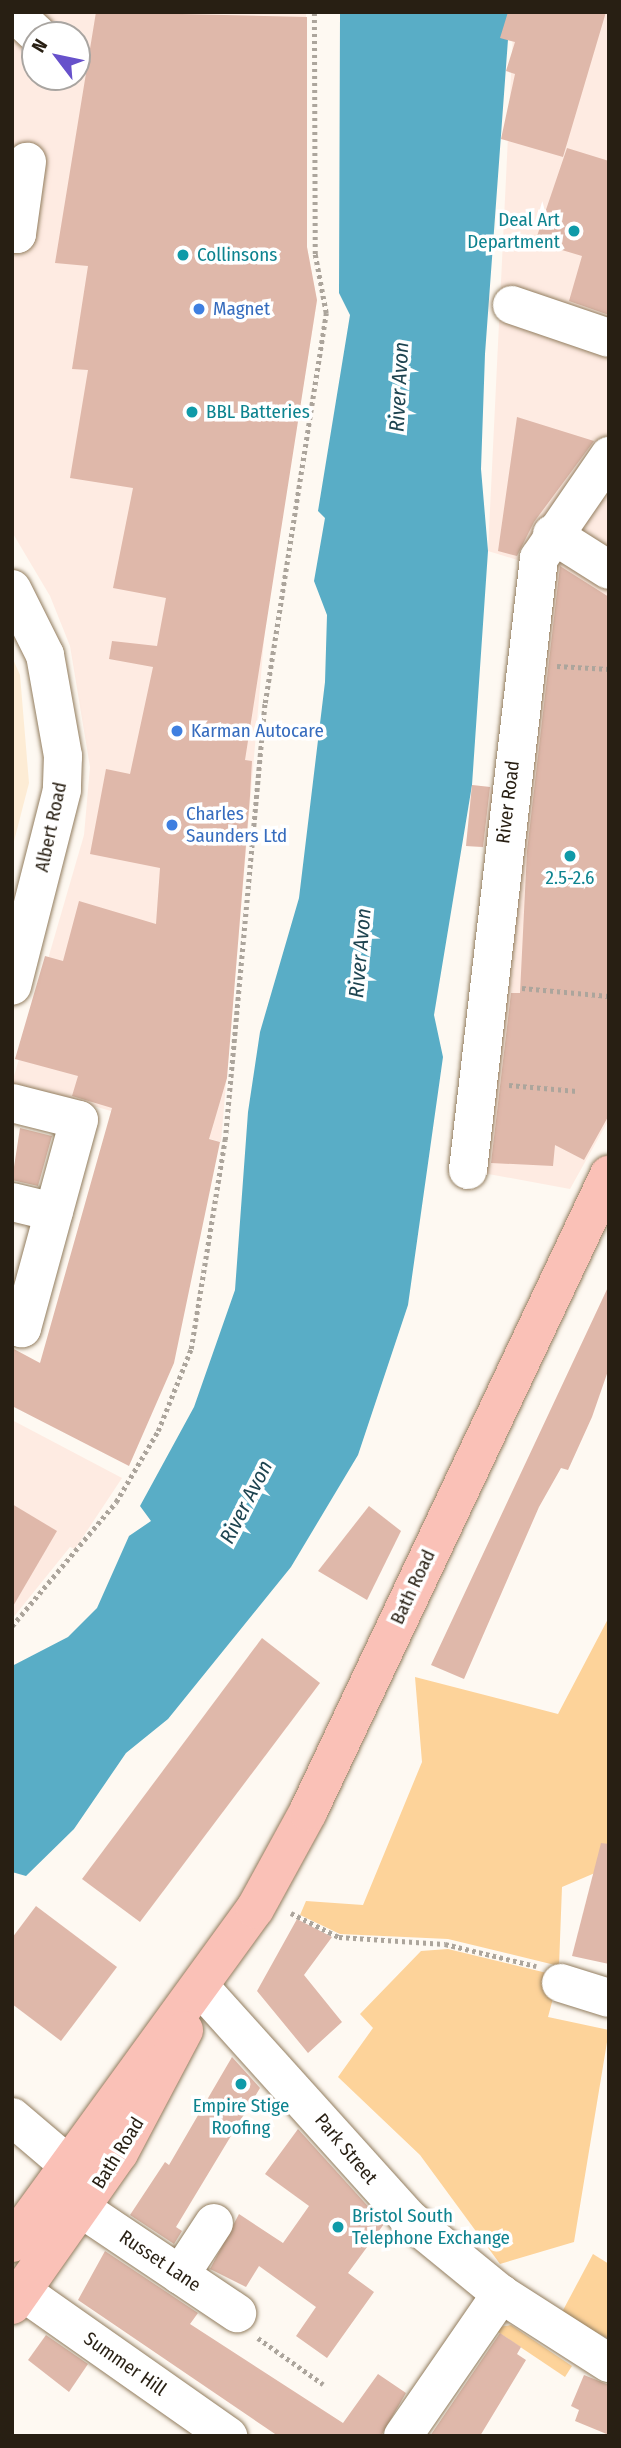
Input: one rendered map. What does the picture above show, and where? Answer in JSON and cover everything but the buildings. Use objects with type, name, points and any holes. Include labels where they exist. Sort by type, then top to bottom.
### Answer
[{"type":"highway","name":"Bath Road","points":[[12,2243],[67,2164],[202,1989],[308,1812],[609,1175]]},
{"type":"highway","name":"Bath Road","points":[[18,2299],[89,2199],[157,2091],[202,1989]]},
{"type":"street","points":[[12,233],[17,234],[27,162]]},
{"type":"street","points":[[512,305],[609,338]]},
{"type":"street","name":"River Road","points":[[468,1170],[486,985],[539,558],[552,534],[593,500],[609,456]]},
{"type":"street","points":[[552,534],[609,570]]},
{"type":"street","name":"Albert Road","points":[[12,589],[29,656],[61,736],[62,790],[12,986]]},
{"type":"street","points":[[12,1103],[79,1121],[22,1328],[12,1325]]},
{"type":"street","points":[[12,1202],[54,1212]]},
{"type":"street","points":[[554,1976],[609,1998]]},
{"type":"street","name":"Park Street","points":[[202,1989],[408,2218],[504,2290],[609,2363]]},
{"type":"street","name":"Russet Lane","points":[[12,2117],[67,2164],[89,2199],[180,2275],[237,2313]]},
{"type":"street","points":[[180,2275],[214,2223]]},
{"type":"street","points":[[403,2436],[504,2290]]},
{"type":"street","name":"Summer Hill","points":[[18,2299],[208,2430]]},
{"type":"path","points":[[12,1626],[116,1502],[158,1431],[191,1349],[226,1126],[265,704],[326,313],[315,254],[314,12]]},
{"type":"path","points":[[525,663],[609,669]]},
{"type":"path","points":[[486,985],[609,996]]},
{"type":"path","points":[[477,1082],[578,1091]]},
{"type":"path","points":[[290,1913],[339,1937],[445,1944],[554,1976]]},
{"type":"path","points":[[237,2313],[243,2327],[323,2384]]},
{"type":"shaded area","points":[[12,12],[306,12],[307,247],[317,301],[266,617],[221,1142],[12,1083],[84,835],[90,767],[70,646],[50,596],[12,532]]},
{"type":"shaded area","points":[[514,12],[609,12],[609,1119],[570,1189],[461,1169],[492,848],[466,846],[472,785],[498,788],[524,562],[488,551]]},
{"type":"shaded area","points":[[12,657],[20,675],[29,783],[12,849]]},
{"type":"shaded area","points":[[12,1420],[122,1478],[75,1549],[70,1547],[12,1619]]},
{"type":"shaded area","points":[[609,1617],[609,1867],[562,1887],[559,1966],[448,1939],[340,1934],[300,1915],[306,1901],[363,1905],[422,1762],[415,1677],[558,1714]]},
{"type":"shaded area","points":[[448,1949],[559,1976],[548,2017],[609,2030],[574,2242],[500,2264],[420,2155],[338,2077],[373,2028],[360,2014],[421,1951]]},
{"type":"shaded area","points":[[593,2254],[609,2264],[609,2339],[561,2314]]},
{"type":"shaded area","points":[[511,2325],[572,2366],[565,2377],[492,2328]]},
{"type":"water","name":"River Avon","points":[[340,12],[510,12],[485,354],[481,469],[488,551],[472,785],[434,1015],[443,1057],[408,1305],[358,1455],[291,1567],[168,1719],[126,1753],[74,1829],[26,1876],[12,1872],[12,1666],[68,1637],[97,1608],[129,1536],[151,1521],[140,1506],[194,1407],[235,1290],[248,1112],[260,1032],[299,898],[325,682],[327,615],[314,581],[325,518],[318,511],[350,315],[339,293]]},
{"type":"place","name":"Deal Art Department","points":[[574,231]]},
{"type":"place","name":"Collinsons","points":[[183,255]]},
{"type":"place","name":"Magnet","points":[[199,309]]},
{"type":"place","name":"BBL Batteries","points":[[192,412]]},
{"type":"place","name":"Karman Autocare","points":[[177,731]]},
{"type":"place","name":"Charles Saunders Ltd","points":[[172,825]]},
{"type":"place","name":"2.5-2.6","points":[[570,856]]},
{"type":"place","name":"Empire Stige Roofing","points":[[241,2084]]},
{"type":"place","name":"Bristol South Telephone Exchange","points":[[338,2227]]}]
